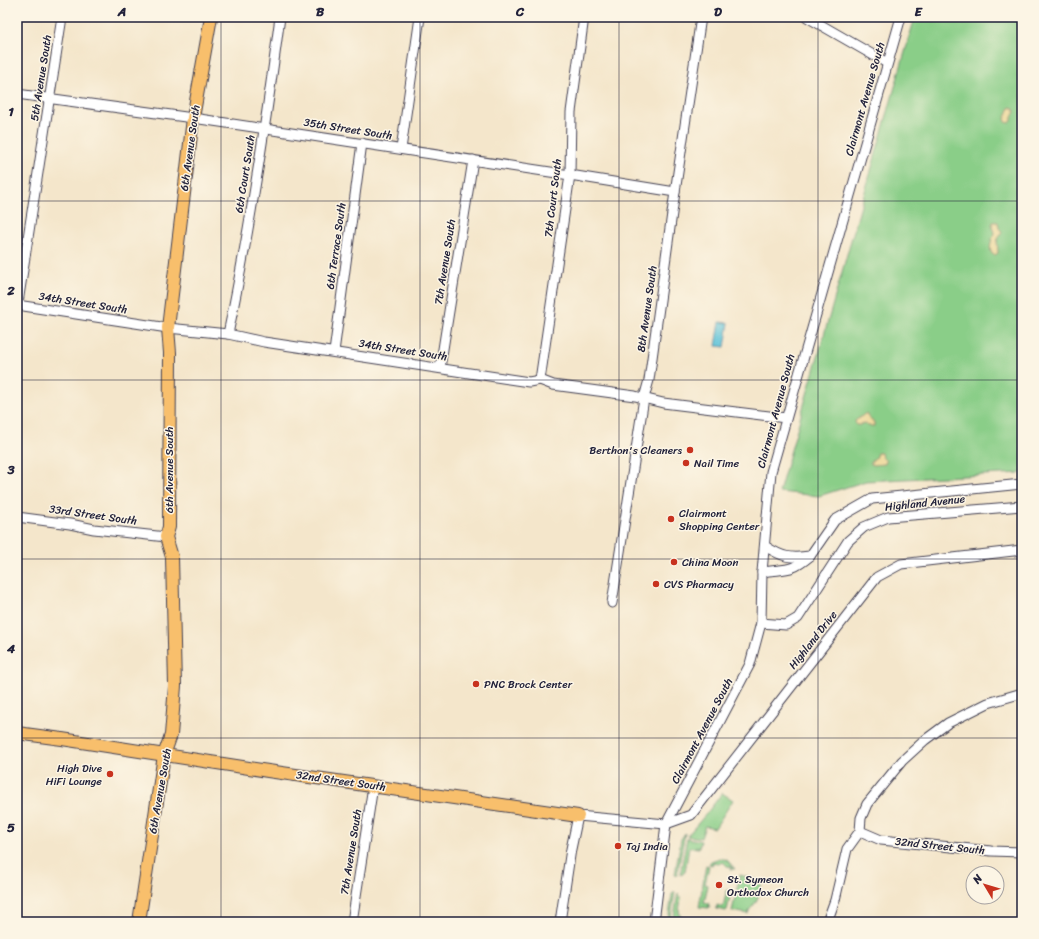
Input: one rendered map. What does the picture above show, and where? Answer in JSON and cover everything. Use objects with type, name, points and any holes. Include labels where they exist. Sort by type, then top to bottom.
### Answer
[{"type":"main road","name":"6th Avenue South","points":[[139,922],[164,755],[171,735],[175,686],[172,557],[166,537],[169,527],[170,352],[168,328],[193,118],[211,17]]},
{"type":"main road","name":"32nd Street South","points":[[17,734],[62,739],[578,816]]},
{"type":"street","name":"5th Avenue South","points":[[17,309],[62,17]]},
{"type":"street","name":"6th Court South","points":[[228,334],[242,264],[265,129],[280,17]]},
{"type":"street","points":[[401,149],[420,17]]},
{"type":"street","name":"7th Court South","points":[[540,380],[570,175],[571,112],[584,17]]},
{"type":"street","name":"8th Avenue South","points":[[612,602],[644,398],[649,380],[701,17]]},
{"type":"street","points":[[807,17],[887,63]]},
{"type":"street","name":"Clairmont Avenue South","points":[[654,922],[666,824],[750,664],[761,622],[762,572],[771,472],[901,17]]},
{"type":"street","name":"35th Street South","points":[[17,94],[362,143],[675,192]]},
{"type":"street","name":"6th Terrace South","points":[[334,352],[362,143]]},
{"type":"street","name":"7th Avenue South","points":[[440,368],[473,160]]},
{"type":"street","name":"34th Street South","points":[[17,305],[168,328],[228,334],[264,342],[528,382],[540,380],[553,385],[644,398],[663,403],[786,418]]},
{"type":"street","name":"Highland Avenue","points":[[762,572],[790,569],[800,565],[810,556],[835,520],[872,499],[1022,484]]},
{"type":"street","name":"Highland Avenue","points":[[761,622],[786,625],[798,618],[848,541],[864,527],[888,517],[1022,506]]},
{"type":"street","name":"33rd Street South","points":[[17,517],[70,524],[94,529],[166,537]]},
{"type":"street","points":[[765,546],[779,554],[797,558],[810,556]]},
{"type":"street","name":"Highland Drive","points":[[666,824],[691,815],[877,577],[901,564],[1022,550]]},
{"type":"street","points":[[827,922],[835,900],[847,849],[860,832],[861,818],[867,804],[902,761],[948,722],[988,704],[1022,693]]},
{"type":"street","name":"7th Avenue South","points":[[352,922],[373,786]]},
{"type":"street","points":[[560,922],[571,849],[578,816]]},
{"type":"street","name":"32nd Street South","points":[[578,816],[666,824]]},
{"type":"street","name":"32nd Street South","points":[[860,832],[881,840],[991,851],[1022,852]]},
{"type":"green space","points":[[915,17],[1022,17],[1022,473],[866,481],[819,496],[779,492]]},
{"type":"green space","points":[[722,793],[733,800],[715,828],[705,826],[701,838],[687,836],[707,813]]},
{"type":"green space","points":[[685,833],[677,875],[675,874],[681,839]]},
{"type":"green space","points":[[687,838],[701,841],[699,848],[689,847],[685,871],[680,875]]},
{"type":"green space","points":[[720,858],[727,860],[735,869],[731,869],[732,867],[727,866],[723,862],[718,864],[713,863],[713,865],[709,864],[711,861]]},
{"type":"green space","points":[[706,865],[709,866],[705,884],[708,885],[704,902],[709,903],[709,908],[699,907]]},
{"type":"green space","points":[[740,875],[761,881],[758,897],[748,914],[732,911]]},
{"type":"green space","points":[[727,890],[732,890],[727,910],[716,909],[715,908],[717,908],[717,905],[723,907]]},
{"type":"green space","points":[[675,892],[670,922],[668,922],[672,894]]},
{"type":"green space","points":[[678,893],[681,898],[679,911],[682,922],[673,922]]},
{"type":"sand","points":[[1010,107],[1014,108],[1015,112],[1012,117],[1012,121],[1009,123],[1006,122],[1005,119]]},
{"type":"sand","points":[[993,222],[998,222],[999,228],[1002,232],[997,241],[998,253],[995,255],[992,254],[990,249],[994,233],[992,226]]},
{"type":"sand","points":[[866,413],[869,419],[874,422],[874,426],[868,426],[863,423],[856,425],[855,421]]},
{"type":"sand","points":[[877,453],[881,453],[882,457],[886,461],[885,464],[871,464],[871,461],[875,458]]},
{"type":"water","points":[[720,322],[729,323],[725,347],[716,346]]},
{"type":"place","name":"Berthon's Cleaners","points":[[690,450]]},
{"type":"place","name":"Nail Time","points":[[686,463]]},
{"type":"place","name":"Clairmont Shopping Center","points":[[671,519]]},
{"type":"place","name":"China Moon","points":[[674,562]]},
{"type":"place","name":"CVS Pharmacy","points":[[656,584]]},
{"type":"place","name":"PNC Brock Center","points":[[476,684]]},
{"type":"place","name":"High Dive HiFi Lounge","points":[[110,774]]},
{"type":"place","name":"Taj India","points":[[618,846]]},
{"type":"place","name":"St. Symeon Orthodox Church","points":[[719,885]]}]
